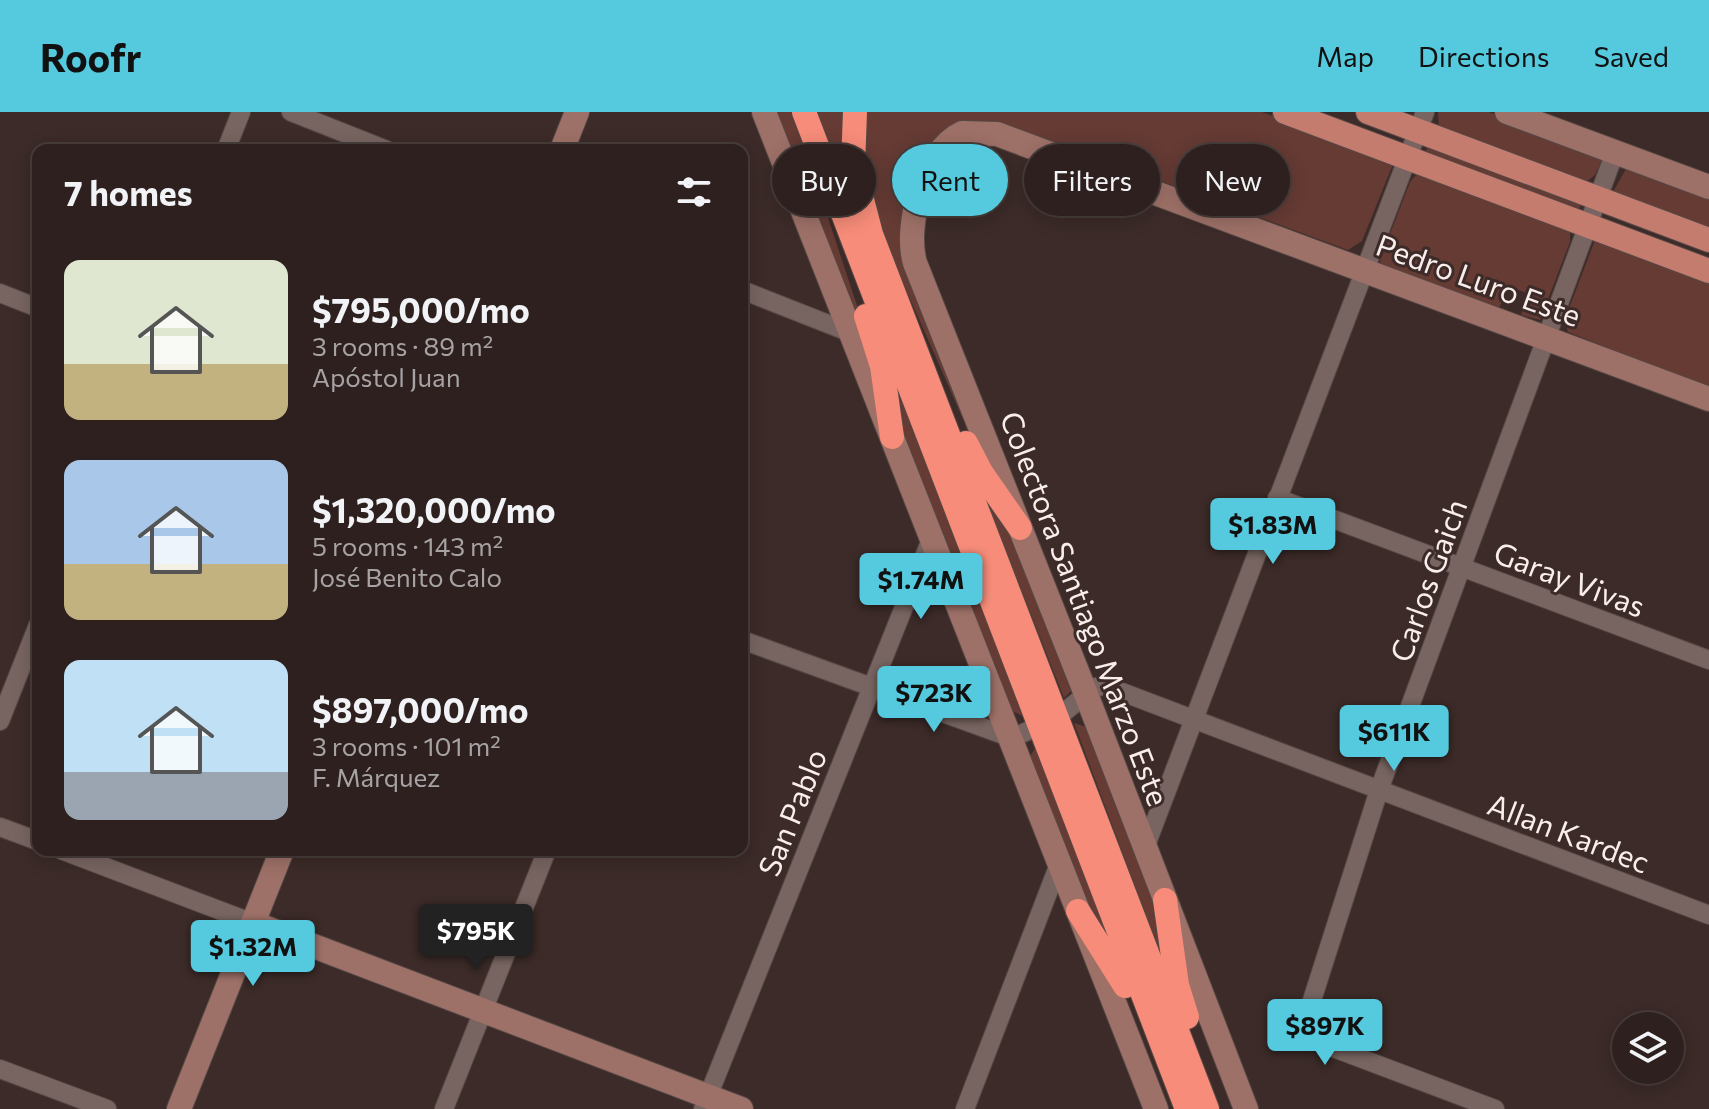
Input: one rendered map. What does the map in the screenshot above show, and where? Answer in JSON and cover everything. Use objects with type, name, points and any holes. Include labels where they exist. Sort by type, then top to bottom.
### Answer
[{"type":"highway","points":[[804,112],[816,144]]},
{"type":"highway","points":[[855,112],[852,138],[855,179],[876,248],[1187,1109]]},
{"type":"highway","points":[[837,216],[882,366],[892,437]]},
{"type":"highway","points":[[844,216],[1207,1109]]},
{"type":"highway","points":[[876,248],[917,323],[973,458],[1020,528]]},
{"type":"highway","points":[[1165,900],[1179,992],[1221,1109]]},
{"type":"highway","points":[[1078,911],[1121,975],[1176,1109]]},
{"type":"main road","points":[[1285,112],[1709,271]]},
{"type":"main road","points":[[1368,112],[1422,122],[1598,199],[1709,240]]},
{"type":"street","points":[[228,144],[241,112]]},
{"type":"street","points":[[291,112],[372,144]]},
{"type":"street","points":[[564,144],[577,112]]},
{"type":"street","points":[[764,112],[1156,1109]]},
{"type":"street","points":[[1507,112],[1709,187]]},
{"type":"street","points":[[1145,848],[1422,122]]},
{"type":"street","name":"Pedro Luro Este","points":[[956,136],[974,131],[997,134],[1709,399]]},
{"type":"street","name":"Colectora Santiago Marzo Este","points":[[956,136],[942,149],[931,166],[912,223],[911,247],[1246,1109]]},
{"type":"street","name":"Carlos Gaich","points":[[1495,1109],[1323,1044],[1308,1031],[1309,1006],[1379,790],[1615,152]]},
{"type":"street","points":[[748,292],[851,333]]},
{"type":"street","points":[[0,293],[32,306]]},
{"type":"street","name":"Garay Vivas","points":[[1277,498],[1709,660]]},
{"type":"street","name":"San Pablo","points":[[706,1103],[932,537]]},
{"type":"street","points":[[0,721],[32,640]]},
{"type":"street","points":[[748,642],[870,690],[1012,738],[1048,722],[1088,698]]},
{"type":"street","name":"Allan Kardec","points":[[1088,698],[1095,687],[1106,686],[1709,915]]},
{"type":"street","points":[[0,827],[32,839]]},
{"type":"street","points":[[77,856],[483,1011],[706,1103],[741,1109]]},
{"type":"street","points":[[179,1109],[280,856]]},
{"type":"street","points":[[444,1109],[545,856]]},
{"type":"street","points":[[965,1109],[1059,864]]},
{"type":"street","points":[[0,1069],[107,1109]]},
{"type":"shaded area","points":[[773,112],[793,112],[804,144],[786,144]]},
{"type":"shaded area","points":[[814,112],[845,112],[846,144],[827,144]]},
{"type":"shaded area","points":[[865,112],[1262,112],[1390,159],[1393,164],[1362,241],[1348,250],[1256,216],[1290,216],[1290,144],[1176,144],[1176,187],[1160,181],[1160,144],[1060,144],[1008,125],[973,122],[958,144],[892,144],[892,216],[908,216],[903,223],[984,467],[886,244],[876,212],[876,144],[864,144]]},
{"type":"shaded area","points":[[1438,112],[1489,112],[1596,152],[1602,159],[1595,175],[1586,182],[1439,127]]},
{"type":"shaded area","points":[[1428,146],[1582,202],[1578,212],[1425,153]]},
{"type":"shaded area","points":[[1626,169],[1709,195],[1709,232],[1613,192]]},
{"type":"shaded area","points":[[1417,174],[1570,230],[1570,242],[1540,320],[1521,315],[1527,293],[1510,287],[1499,308],[1381,264],[1410,182]]},
{"type":"shaded area","points":[[816,216],[827,216],[875,360]]},
{"type":"shaded area","points":[[1595,240],[1709,279],[1709,388],[1568,332],[1565,319]]},
{"type":"shaded area","points":[[886,357],[1025,717],[1010,710],[905,439]]},
{"type":"shaded area","points":[[976,475],[1015,537],[1072,690],[1064,698]]},
{"type":"shaded area","points":[[1074,723],[1089,728],[1155,898],[1169,977]]},
{"type":"shaded area","points":[[1037,745],[1129,975],[1086,903],[1029,758]]}]
